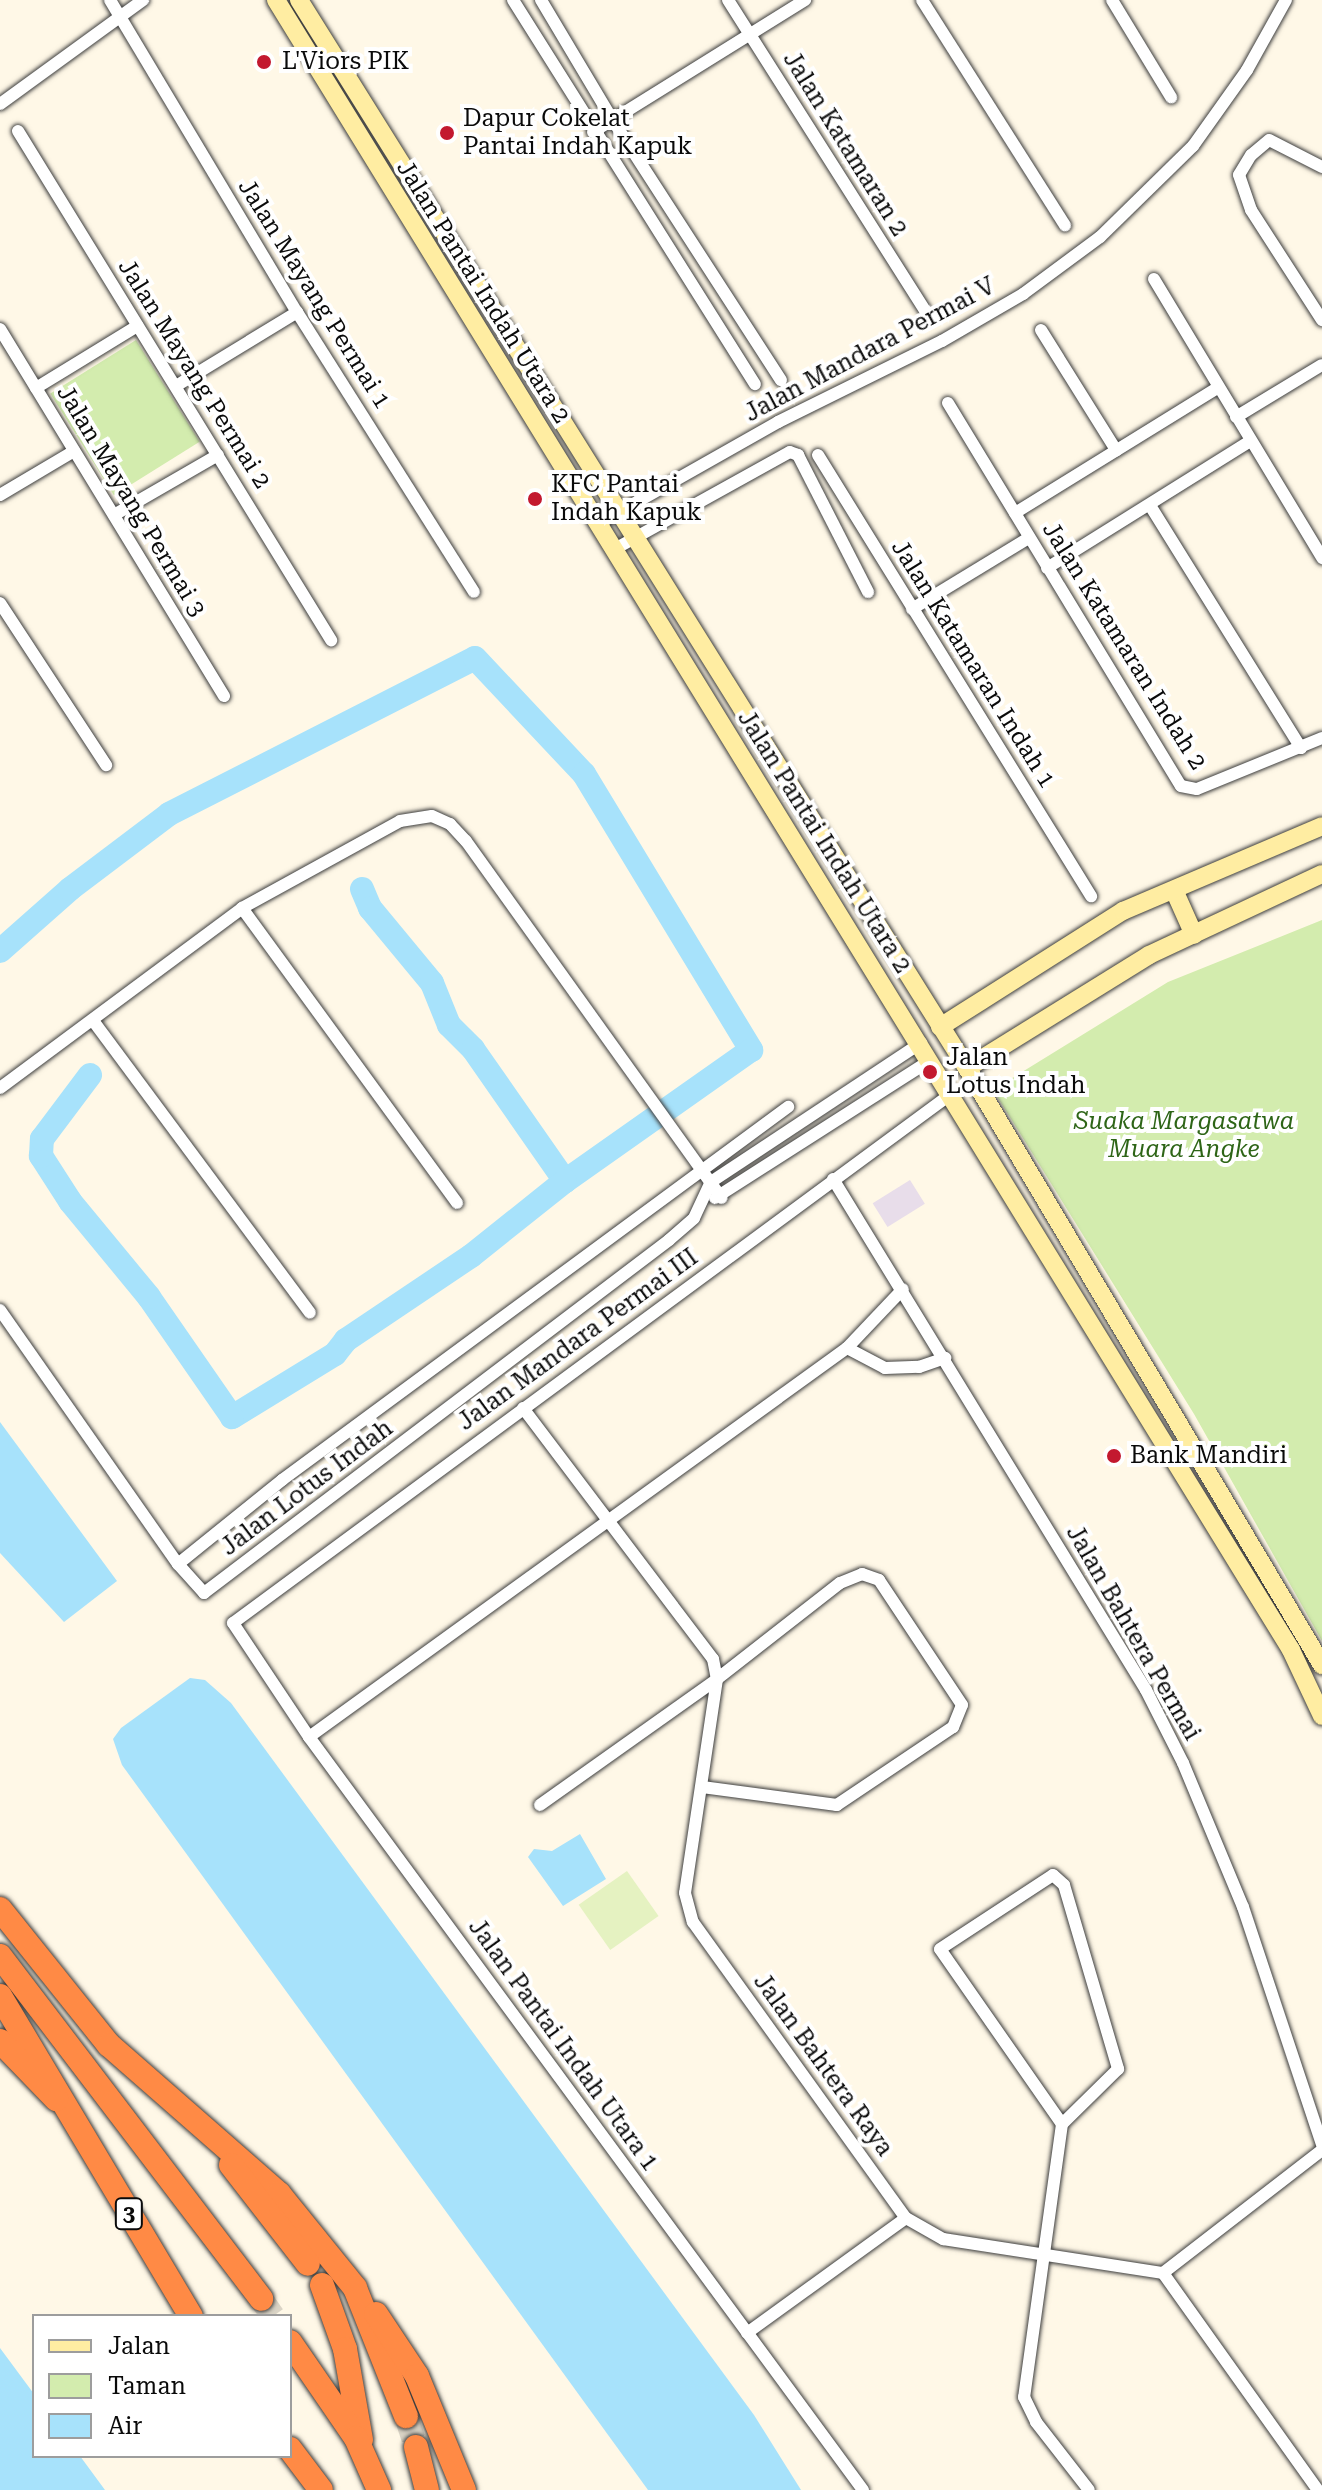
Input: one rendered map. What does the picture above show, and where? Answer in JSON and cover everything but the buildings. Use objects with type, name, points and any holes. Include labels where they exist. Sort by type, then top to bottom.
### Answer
[{"type":"highway","points":[[0,1909],[76,2009],[142,2076],[279,2194],[355,2288],[417,2376],[464,2490]]},
{"type":"highway","name":"3","points":[[0,1956],[261,2299]]},
{"type":"highway","name":"3","points":[[0,1996],[190,2314]]},
{"type":"highway","name":"3","points":[[0,2041],[70,2111]]},
{"type":"highway","points":[[191,2117],[308,2264]]},
{"type":"highway","points":[[322,2285],[345,2349],[361,2449],[379,2490]]},
{"type":"highway","points":[[355,2288],[406,2416]]},
{"type":"highway","points":[[292,2345],[392,2490]]},
{"type":"highway","points":[[416,2447],[427,2490]]},
{"type":"highway","points":[[292,2452],[321,2490]]},
{"type":"street","name":"Jalan Mayang Permai 1","points":[[110,0],[297,312],[474,592]]},
{"type":"street","points":[[0,104],[143,0]]},
{"type":"street","name":"Jalan Pantai Indah Utara 2","points":[[276,0],[613,550],[921,1043],[1291,1650],[1322,1716]]},
{"type":"street","name":"Jalan Pantai Indah Utara 2","points":[[299,0],[967,1068],[1322,1665]]},
{"type":"street","points":[[513,0],[593,132],[755,384]]},
{"type":"street","points":[[541,0],[612,119],[781,380]]},
{"type":"street","name":"Jalan Katamaran 2","points":[[728,0],[925,311]]},
{"type":"street","points":[[593,132],[805,0]]},
{"type":"street","points":[[922,0],[1065,225]]},
{"type":"street","points":[[1112,0],[1171,97]]},
{"type":"street","name":"Jalan Mandara Permai V","points":[[598,524],[778,422],[942,341],[1023,294],[1100,237],[1193,146],[1247,70],[1286,0]]},
{"type":"street","name":"Jalan Mayang Permai 2","points":[[18,131],[331,640]]},
{"type":"street","points":[[1322,167],[1276,140],[1264,144],[1246,162],[1240,189],[1322,320]]},
{"type":"street","points":[[1154,279],[1322,558]]},
{"type":"street","points":[[176,386],[297,312]]},
{"type":"street","points":[[36,388],[137,326]]},
{"type":"street","name":"Jalan Mayang Permai 3","points":[[0,329],[224,696]]},
{"type":"street","points":[[1041,330],[1116,450]]},
{"type":"street","points":[[1236,417],[1322,365]]},
{"type":"street","points":[[1015,513],[1217,388]]},
{"type":"street","name":"Jalan Katamaran Indah 2","points":[[948,403],[1185,789],[1322,738]]},
{"type":"street","points":[[1047,568],[1151,507],[1250,441]]},
{"type":"street","points":[[0,495],[74,451]]},
{"type":"street","name":"Jalan Katamaran Indah 1","points":[[613,550],[790,452],[798,455],[868,592]]},
{"type":"street","points":[[114,515],[218,455]]},
{"type":"street","name":"Jalan Katamaran Indah 1","points":[[818,455],[1091,896]]},
{"type":"street","points":[[1151,507],[1301,748]]},
{"type":"street","points":[[912,609],[1029,538]]},
{"type":"street","points":[[0,603],[106,765]]},
{"type":"street","points":[[0,1088],[94,1022],[242,908],[412,816],[450,824],[722,1198]]},
{"type":"street","points":[[940,1027],[1081,934],[1322,826]]},
{"type":"street","points":[[967,1068],[1149,955],[1322,874]]},
{"type":"street","points":[[1174,890],[1194,935]]},
{"type":"street","points":[[242,908],[457,1203]]},
{"type":"street","points":[[910,981],[906,998],[929,1038],[931,1060],[722,1198],[708,1197],[711,1182],[921,1043]]},
{"type":"street","points":[[94,1022],[310,1313]]},
{"type":"street","name":"Jalan Mandara Permai III","points":[[233,1623],[951,1094]]},
{"type":"street","points":[[178,1564],[282,1480],[788,1107]]},
{"type":"street","name":"Jalan Bahtera Permai","points":[[833,1179],[1146,1690],[1183,1763],[1243,1907],[1322,2147]]},
{"type":"street","name":"Jalan Lotus Indah","points":[[0,1310],[201,1594],[669,1240],[708,1197]]},
{"type":"street","points":[[309,1737],[610,1524],[847,1348],[903,1289]]},
{"type":"street","points":[[847,1348],[885,1368],[919,1367],[945,1358]]},
{"type":"street","points":[[523,1408],[713,1659],[717,1679]]},
{"type":"street","points":[[540,1805],[717,1679],[840,1583],[862,1574],[879,1580],[962,1705],[953,1727],[837,1805],[702,1787]]},
{"type":"street","name":"Jalan Pantai Indah Utara 1","points":[[233,1623],[309,1737],[863,2490]]},
{"type":"street","name":"Jalan Bahtera Raya","points":[[717,1679],[685,1893],[693,1922],[906,2218],[943,2239],[1044,2258],[1163,2273]]},
{"type":"street","points":[[1062,2124],[940,1949],[1053,1875],[1064,1885],[1118,2069],[1062,2124],[1024,2397],[1036,2422],[1089,2490]]},
{"type":"street","points":[[1318,2490],[1163,2273],[1322,2147]]},
{"type":"street","points":[[747,2333],[906,2218]]},
{"type":"shaded area","points":[[910,1180],[925,1204],[888,1227],[873,1203]]},
{"type":"green space","points":[[136,340],[200,442],[114,495],[50,394]]},
{"type":"green space","name":"Suaka Margasatwa Muara Angke","points":[[1322,920],[1322,1641],[1194,1414],[993,1090],[1168,982]]},
{"type":"green space","points":[[627,1871],[659,1916],[610,1950],[579,1905]]},
{"type":"water","points":[[0,1422],[117,1581],[64,1622],[0,1553]]},
{"type":"water","points":[[190,1678],[205,1680],[231,1703],[754,2415],[801,2490],[648,2490],[122,1765],[113,1739],[121,1728]]},
{"type":"water","points":[[580,1834],[606,1879],[563,1906],[528,1857],[534,1849],[552,1851]]},
{"type":"water","points":[[0,2348],[32,2391],[32,2458],[81,2458],[105,2490],[0,2490]]},
{"type":"waterway","points":[[0,951],[70,889],[169,814],[475,658],[584,774],[751,1050],[565,1181],[471,1256],[346,1340],[335,1354],[232,1417],[149,1297],[70,1201],[41,1156],[42,1139],[90,1075]]},
{"type":"waterway","points":[[362,889],[370,908],[432,983],[449,1025],[473,1049],[565,1181]]},
{"type":"tunnel","points":[[261,2299],[272,2314]]},
{"type":"tunnel","points":[[406,2416],[416,2447]]},
{"type":"place","name":"L'Viors PIK","points":[[264,62]]},
{"type":"place","name":"Dapur Cokelat Pantai Indah Kapuk","points":[[447,133]]},
{"type":"place","name":"KFC Pantai Indah Kapuk","points":[[535,499]]},
{"type":"place","name":"Jalan Lotus Indah","points":[[930,1072]]},
{"type":"place","name":"Bank Mandiri","points":[[1114,1456]]}]
